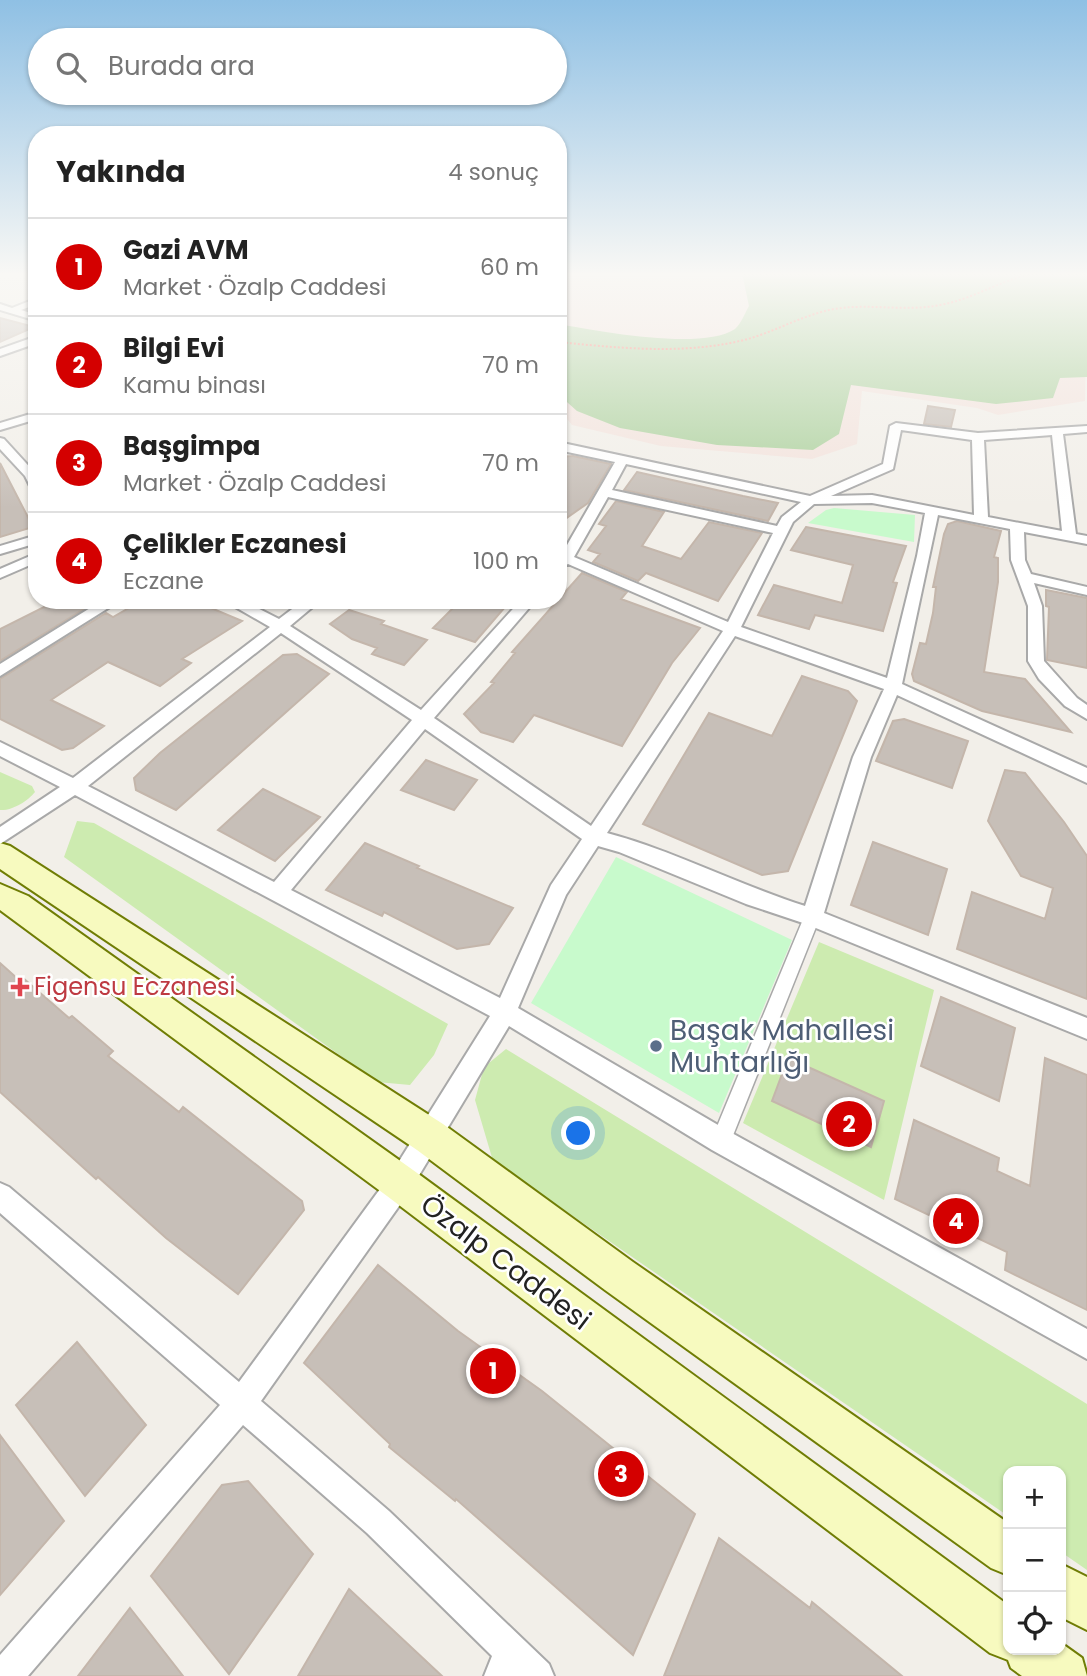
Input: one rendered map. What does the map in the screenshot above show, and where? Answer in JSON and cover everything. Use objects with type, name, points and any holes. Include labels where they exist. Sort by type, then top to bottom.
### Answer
[{"type":"main road","points":[[0,854],[430,1137],[619,1276],[1003,1547]]},
{"type":"main road","name":"Özalp Caddesi","points":[[0,896],[17,905],[400,1183],[1003,1630]]},
{"type":"main road","points":[[1066,1591],[1087,1606]]},
{"type":"main road","points":[[1036,1655],[1064,1676]]},
{"type":"street","points":[[0,427],[28,418]]},
{"type":"street","points":[[5,1676],[241,1404],[400,1183],[505,1013],[558,891],[596,838],[732,629],[787,520],[811,500],[888,466],[896,426],[978,437],[1087,429]]},
{"type":"street","points":[[1058,431],[1069,536]]},
{"type":"street","points":[[978,437],[981,518]]},
{"type":"street","points":[[0,442],[28,472]]},
{"type":"street","points":[[567,448],[811,500],[872,499],[1087,540]]},
{"type":"street","points":[[567,551],[623,459]]},
{"type":"street","points":[[853,481],[872,499]]},
{"type":"street","points":[[604,492],[781,531]]},
{"type":"street","points":[[721,1141],[812,917],[862,757],[893,686],[924,556],[932,509]]},
{"type":"street","points":[[1017,526],[1018,560],[1034,606],[1035,661],[1071,702],[1087,713]]},
{"type":"street","points":[[0,550],[28,542]]},
{"type":"street","points":[[0,574],[28,561]]},
{"type":"street","points":[[567,562],[732,629],[893,686],[1087,776]]},
{"type":"street","points":[[1025,577],[1087,591]]},
{"type":"street","points":[[0,671],[100,609]]},
{"type":"street","points":[[247,609],[280,626],[423,719],[596,838],[623,845],[752,898],[812,917],[1087,1029]]},
{"type":"street","points":[[0,837],[75,786],[302,609]]},
{"type":"street","points":[[277,893],[423,719],[521,609]]},
{"type":"street","points":[[0,748],[505,1013],[721,1141],[1087,1345]]},
{"type":"street","points":[[0,1196],[378,1522],[507,1664],[537,1676]]},
{"type":"shaded area","points":[[567,351],[1086,351],[1085,401],[998,415],[977,408],[862,391],[857,444],[812,459],[661,446],[572,425],[567,419]]},
{"type":"green space","points":[[567,351],[1087,351],[1087,377],[1060,378],[1053,398],[996,404],[851,385],[839,434],[813,450],[717,445],[620,428],[577,411],[567,402]]},
{"type":"green space","points":[[834,508],[915,515],[914,542],[808,523],[826,510]]},
{"type":"green space","points":[[0,772],[32,786],[35,792],[19,805],[0,810]]},
{"type":"green space","points":[[77,821],[94,823],[448,1024],[434,1055],[410,1085],[377,1082],[64,857]]},
{"type":"green space","points":[[616,857],[792,940],[719,1113],[531,1003]]},
{"type":"green space","points":[[819,942],[934,990],[884,1200],[743,1123]]},
{"type":"green space","points":[[506,1049],[1087,1404],[1087,1570],[1066,1555],[1066,1466],[1003,1466],[1003,1513],[493,1161],[475,1100],[484,1067]]},
{"type":"building","points":[[928,406],[955,410],[951,427],[924,424]]},
{"type":"building","points":[[567,456],[611,464],[588,503],[567,518]]},
{"type":"building","points":[[0,463],[28,517],[28,529],[0,537]]},
{"type":"building","points":[[637,472],[778,503],[768,521],[624,490]]},
{"type":"building","points":[[616,501],[664,512],[642,546],[681,559],[709,522],[762,533],[718,601],[646,573],[638,581],[593,562],[600,554],[588,550],[606,526],[599,524]]},
{"type":"building","points":[[957,521],[1001,531],[994,557],[998,558],[998,582],[984,672],[1025,679],[1071,732],[982,711],[914,681],[912,674],[920,643],[926,644],[933,613],[936,587],[933,587],[944,534],[948,524]]},
{"type":"building","points":[[806,527],[906,546],[893,582],[897,583],[883,631],[815,615],[809,629],[758,615],[774,585],[842,603],[853,565],[791,550]]},
{"type":"building","points":[[582,573],[627,592],[621,599],[700,628],[672,663],[622,746],[534,715],[513,742],[481,732],[464,714],[494,683],[491,682],[515,653],[512,652],[550,609],[567,609],[567,590]]},
{"type":"building","points":[[1046,590],[1087,598],[1087,668],[1047,660],[1049,607],[1046,606]]},
{"type":"building","points":[[40,609],[84,609],[0,661],[0,629]]},
{"type":"building","points":[[127,609],[213,609],[242,621],[182,659],[191,663],[160,686],[108,662],[51,700],[104,726],[73,748],[62,750],[0,719],[0,679],[106,613],[113,617]]},
{"type":"building","points":[[452,609],[503,609],[475,642],[433,628]]},
{"type":"building","points":[[349,610],[384,621],[381,624],[427,640],[404,665],[372,654],[377,648],[352,639],[330,624]]},
{"type":"building","points":[[297,654],[329,674],[176,810],[136,790],[134,778],[160,753],[283,655]]},
{"type":"building","points":[[802,676],[848,691],[857,701],[788,871],[762,875],[643,824],[709,713],[772,736]]},
{"type":"building","points":[[904,719],[968,741],[952,788],[876,761],[893,721]]},
{"type":"building","points":[[426,760],[477,780],[454,810],[401,790]]},
{"type":"building","points":[[1005,770],[1025,773],[1087,856],[1087,999],[957,949],[972,892],[1045,919],[1053,888],[1021,876],[988,821]]},
{"type":"building","points":[[263,789],[320,817],[275,861],[218,830]]},
{"type":"building","points":[[873,842],[947,869],[928,935],[851,905]]},
{"type":"building","points":[[365,843],[513,908],[489,944],[457,949],[384,912],[382,916],[326,890]]},
{"type":"building","points":[[0,963],[19,980],[22,977],[69,1018],[72,1016],[113,1051],[108,1056],[179,1112],[183,1107],[302,1201],[304,1210],[238,1294],[166,1238],[98,1177],[96,1179],[0,1092]]},
{"type":"building","points":[[941,997],[1015,1028],[999,1101],[921,1066]]},
{"type":"building","points":[[788,1058],[884,1101],[871,1147],[772,1101]]},
{"type":"building","points":[[1045,1058],[1087,1075],[1087,1310],[1005,1270],[1007,1252],[895,1199],[914,1120],[999,1158],[997,1171],[1030,1186]]},
{"type":"building","points":[[378,1265],[458,1331],[542,1391],[695,1514],[633,1655],[456,1499],[455,1501],[389,1447],[390,1444],[304,1363]]},
{"type":"building","points":[[77,1342],[146,1425],[85,1496],[16,1405]]},
{"type":"building","points":[[0,1435],[64,1521],[0,1595]]},
{"type":"building","points":[[248,1481],[313,1554],[229,1674],[151,1576],[222,1485]]},
{"type":"building","points":[[719,1538],[810,1608],[812,1602],[902,1676],[664,1676]]},
{"type":"building","points":[[349,1589],[442,1676],[298,1676]]},
{"type":"building","points":[[130,1608],[183,1676],[78,1676]]},
{"type":"place","name":"Figensu Eczanesi","points":[[20,987]]},
{"type":"place","name":"Başak Mahallesi Muhtarlığı","points":[[656,1046]]},
{"type":"place","name":"Bilgi Evi","points":[[849,1124]]},
{"type":"place","name":"Çelikler Eczanesi","points":[[956,1221]]},
{"type":"place","name":"Gazi AVM","points":[[493,1371]]},
{"type":"place","name":"Başgimpa","points":[[621,1474]]}]
